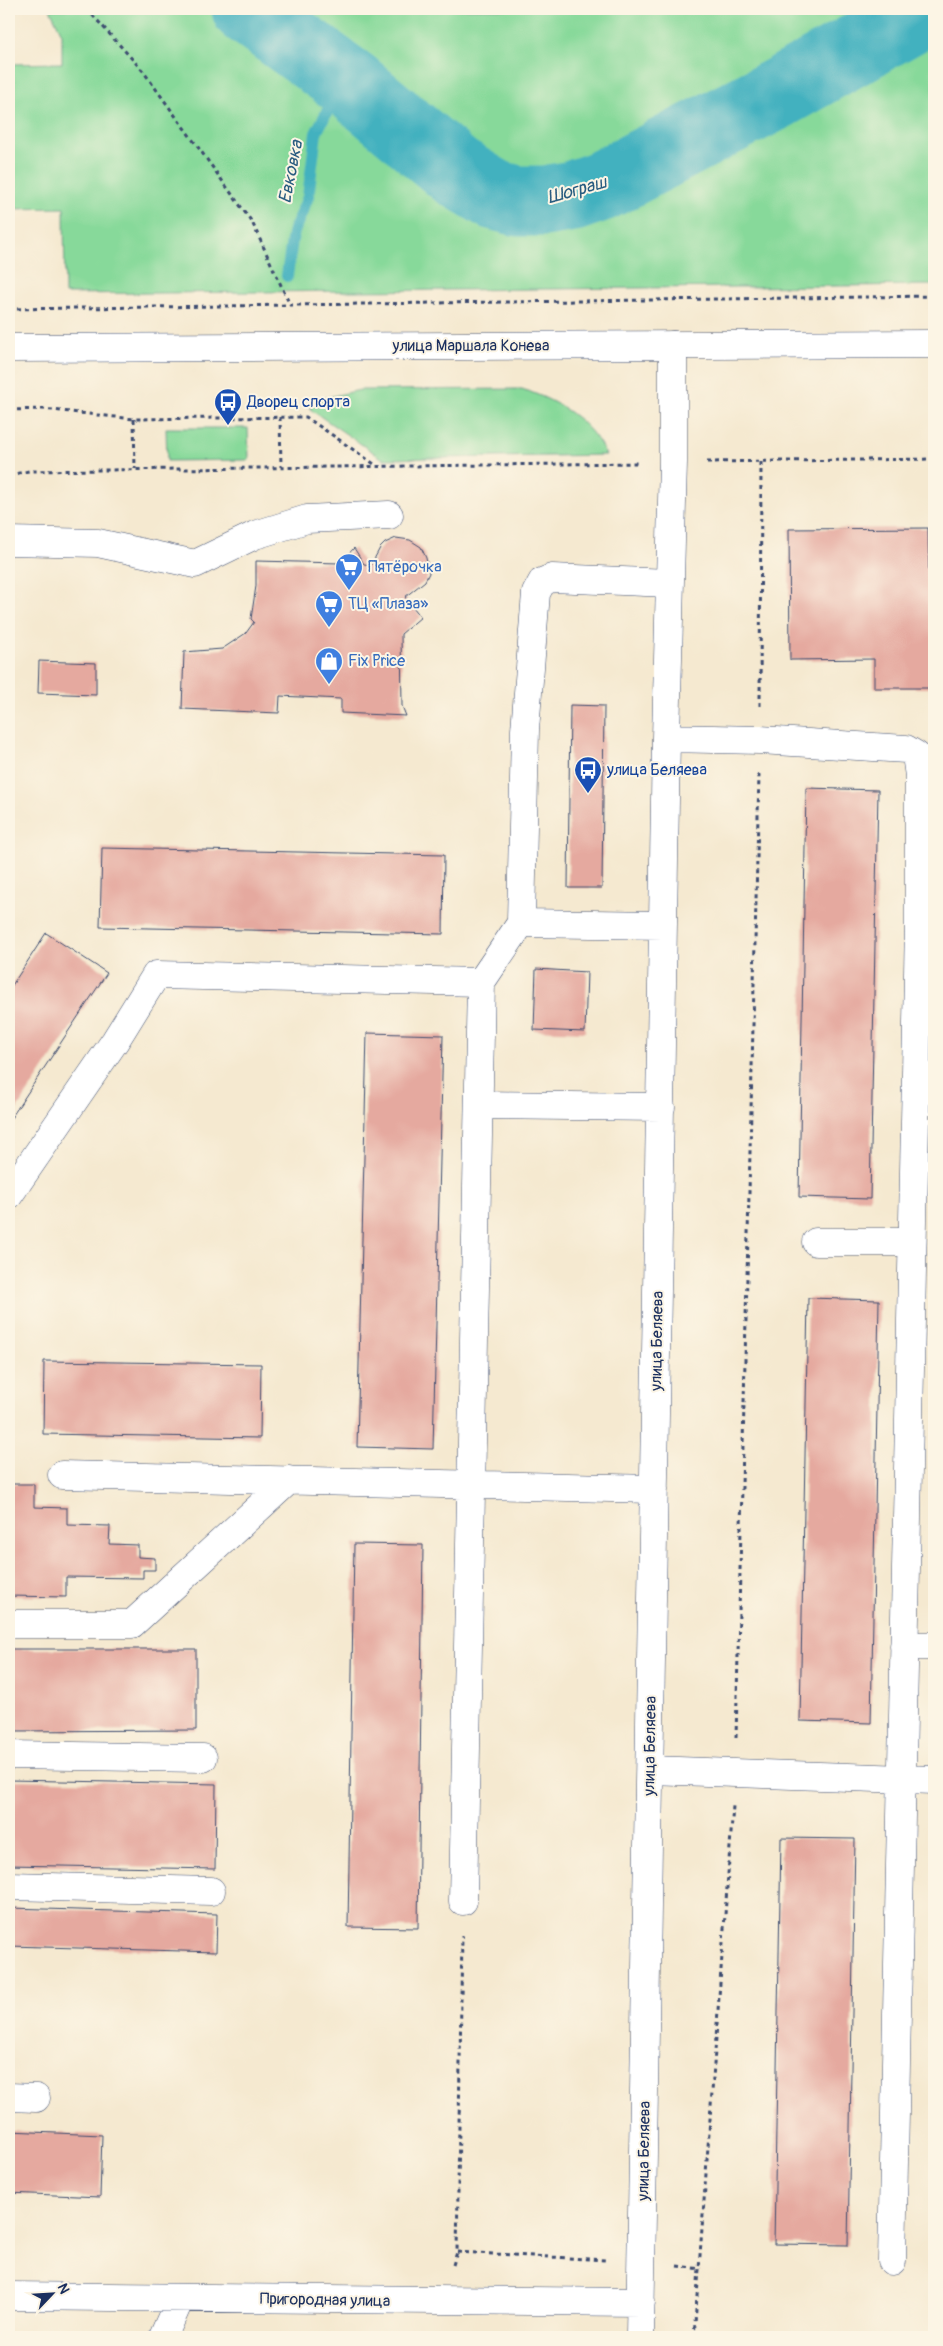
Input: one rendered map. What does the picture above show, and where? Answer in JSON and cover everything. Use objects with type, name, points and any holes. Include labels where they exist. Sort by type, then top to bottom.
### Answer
[{"type":"street","name":"улица Маршала Конева","points":[[9,348],[934,344]]},
{"type":"street","name":"улица Беляева","points":[[640,2337],[666,738],[673,462],[673,345]]},
{"type":"street","points":[[9,541],[98,543],[195,564],[255,535],[307,519],[389,515]]},
{"type":"street","points":[[463,1901],[481,982],[521,923],[524,730],[536,593],[542,582],[552,578],[669,584]]},
{"type":"street","points":[[666,738],[760,740],[906,749],[916,755],[927,776],[926,924],[912,1242],[892,2261]]},
{"type":"street","points":[[521,923],[663,926]]},
{"type":"street","points":[[9,1195],[115,1041],[156,975],[481,982]]},
{"type":"street","points":[[479,1104],[661,1106]]},
{"type":"street","points":[[816,1242],[912,1242]]},
{"type":"street","points":[[62,1475],[654,1489]]},
{"type":"street","points":[[9,1624],[132,1624],[289,1480]]},
{"type":"street","points":[[904,1646],[934,1646]]},
{"type":"street","points":[[9,1756],[203,1758]]},
{"type":"street","points":[[650,1770],[934,1780]]},
{"type":"street","points":[[9,1886],[212,1891]]},
{"type":"street","points":[[9,2097],[36,2098]]},
{"type":"street","name":"Пригородная улица","points":[[9,2296],[642,2302]]},
{"type":"street","points":[[163,2337],[180,2299]]},
{"type":"path","points":[[87,9],[142,71],[252,222],[290,305]]},
{"type":"path","points":[[9,309],[934,296]]},
{"type":"path","points":[[9,410],[43,409],[134,419],[306,417],[378,466]]},
{"type":"path","points":[[280,418],[281,467]]},
{"type":"path","points":[[134,419],[135,469]]},
{"type":"path","points":[[9,475],[30,471],[135,469],[934,458]]},
{"type":"path","points":[[694,2337],[701,2269],[736,1772],[760,740],[761,461]]},
{"type":"path","points":[[440,2301],[457,2252],[463,1901]]},
{"type":"path","points":[[457,2252],[642,2262],[701,2269]]},
{"type":"green space","points":[[50,9],[934,9],[934,285],[65,294],[64,208],[9,209],[9,64],[62,63],[62,34]]},
{"type":"green space","points":[[522,389],[548,399],[572,413],[591,432],[606,455],[383,459],[311,410],[310,401],[360,390]]},
{"type":"green space","points":[[166,428],[248,428],[249,460],[167,461]]},
{"type":"building","points":[[928,528],[929,590],[934,590],[934,688],[874,688],[874,659],[790,660],[789,529]]},
{"type":"building","name":"ТЦ «Плаза»","points":[[396,538],[410,540],[421,547],[426,558],[429,573],[425,581],[405,597],[421,617],[401,634],[402,706],[406,716],[341,713],[341,699],[280,696],[279,713],[182,709],[184,652],[222,649],[246,633],[254,622],[251,619],[256,586],[256,561],[340,563],[354,548],[364,564],[371,565],[380,548],[385,543]]},
{"type":"building","points":[[39,661],[96,663],[96,695],[38,693]]},
{"type":"building","points":[[570,705],[604,706],[602,888],[568,888]]},
{"type":"building","points":[[806,788],[878,790],[870,1199],[799,1197]]},
{"type":"building","points":[[102,848],[444,855],[443,934],[100,927]]},
{"type":"building","points":[[46,933],[107,973],[9,1121],[9,990]]},
{"type":"building","points":[[536,969],[587,972],[585,1032],[534,1030]]},
{"type":"building","points":[[367,1033],[443,1035],[433,1449],[357,1447]]},
{"type":"building","points":[[808,1298],[879,1300],[871,1723],[800,1721]]},
{"type":"building","points":[[44,1361],[261,1364],[260,1438],[43,1434]]},
{"type":"building","points":[[9,1484],[34,1484],[34,1507],[67,1508],[67,1525],[110,1526],[109,1544],[138,1545],[138,1557],[155,1558],[155,1570],[143,1570],[143,1578],[66,1577],[66,1597],[9,1596]]},
{"type":"building","points":[[354,1544],[423,1545],[418,1928],[348,1927]]},
{"type":"building","points":[[9,1649],[196,1649],[196,1730],[9,1731]]},
{"type":"building","points":[[9,1780],[216,1784],[215,1869],[9,1865]]},
{"type":"building","points":[[781,1838],[855,1839],[848,2245],[774,2244]]},
{"type":"building","points":[[9,1908],[217,1914],[216,1952],[9,1946]]},
{"type":"building","points":[[9,2131],[102,2135],[100,2197],[9,2193]]},
{"type":"waterway","name":"Шограш","points":[[247,9],[351,84],[455,171],[495,195],[518,201],[544,201],[573,196],[601,186],[779,93],[927,9]]},
{"type":"waterway","name":"Евковка","points":[[287,276],[293,233],[308,197],[316,133],[329,108],[351,84]]},
{"type":"place","name":"Дворец спорта","points":[[228,426]]},
{"type":"place","name":"Пятёрочка","points":[[349,591]]},
{"type":"place","name":"ТЦ «Плаза»","points":[[329,628]]},
{"type":"place","name":"Fix Price","points":[[329,685]]},
{"type":"place","name":"улица Беляева","points":[[588,794]]}]
